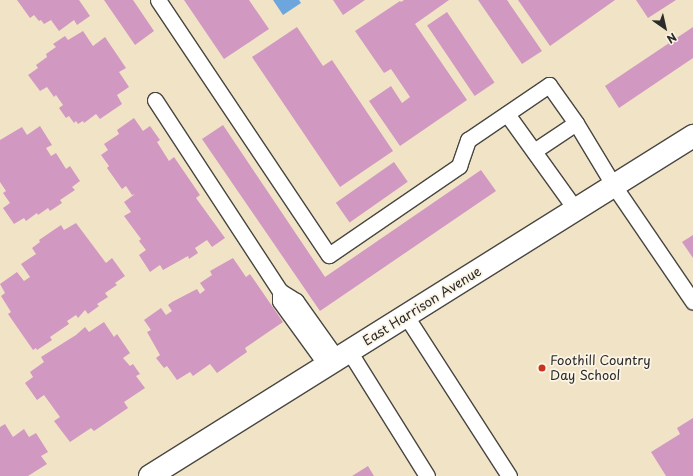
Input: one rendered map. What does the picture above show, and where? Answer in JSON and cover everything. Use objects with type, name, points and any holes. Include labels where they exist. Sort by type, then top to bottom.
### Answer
[{"type":"street","name":"East Harrison Avenue","points":[[150,476],[693,136]]},
{"type":"lane","points":[[158,0],[329,255],[459,166],[468,140],[549,85],[576,123],[614,186],[693,302]]},
{"type":"lane","points":[[155,100],[280,290],[280,301],[385,408],[427,476]]},
{"type":"lane","points":[[507,114],[576,210]]},
{"type":"lane","points":[[534,151],[576,123]]},
{"type":"lane","points":[[406,316],[509,476]]},
{"type":"water","points":[[273,0],[299,0],[301,3],[283,15]]},
{"type":"building","points":[[17,0],[79,0],[90,16],[77,25],[74,20],[59,31],[51,20],[44,24],[34,15],[30,18]]},
{"type":"building","points":[[104,0],[133,0],[154,31],[135,45]]},
{"type":"building","points":[[184,0],[249,0],[269,29],[224,59]]},
{"type":"building","points":[[333,0],[365,0],[343,15]]},
{"type":"building","points":[[404,0],[449,0],[415,24],[467,100],[400,146],[369,101],[391,86],[402,103],[410,97],[391,69],[384,73],[355,31],[400,1],[401,2]]},
{"type":"building","points":[[478,0],[507,0],[542,51],[522,64]]},
{"type":"building","points":[[518,0],[615,0],[550,46]]},
{"type":"building","points":[[636,0],[676,0],[648,18]]},
{"type":"building","points":[[447,12],[495,82],[475,96],[427,25]]},
{"type":"building","points":[[297,27],[323,66],[332,60],[393,151],[340,187],[252,57]]},
{"type":"building","points":[[693,27],[693,58],[619,108],[605,86]]},
{"type":"building","points":[[83,31],[93,46],[105,37],[126,68],[119,72],[129,87],[117,95],[122,104],[100,119],[96,114],[84,123],[83,121],[78,124],[76,121],[74,123],[69,116],[66,118],[59,108],[63,105],[56,95],[54,97],[47,87],[40,91],[28,75],[38,68],[36,65],[47,57],[46,54],[56,47],[53,44],[65,36],[68,40]]},
{"type":"building","points":[[134,118],[143,131],[150,126],[160,140],[157,142],[169,161],[174,157],[200,195],[196,198],[225,238],[212,247],[207,240],[195,248],[198,253],[189,259],[188,256],[163,270],[160,265],[150,272],[139,255],[146,250],[139,241],[141,239],[124,216],[131,212],[124,202],[135,194],[132,195],[126,186],[122,189],[107,168],[109,166],[101,155],[108,150],[104,144],[119,134],[117,130]]},
{"type":"building","points":[[223,125],[325,277],[481,170],[496,191],[320,311],[202,139]]},
{"type":"building","points":[[40,126],[52,145],[46,148],[51,156],[56,153],[66,169],[70,166],[80,181],[72,187],[75,190],[60,200],[62,203],[50,211],[48,208],[38,215],[37,213],[26,221],[24,218],[14,224],[3,208],[10,203],[3,193],[6,191],[0,182],[0,140],[22,127],[27,135]]},
{"type":"building","points":[[394,162],[408,182],[350,222],[336,203]]},
{"type":"building","points":[[76,223],[106,263],[112,258],[125,276],[115,283],[117,285],[105,293],[108,297],[97,304],[99,306],[88,314],[85,310],[78,318],[76,315],[67,321],[69,324],[50,337],[52,340],[37,350],[36,348],[33,350],[8,314],[11,312],[1,296],[5,293],[0,284],[17,272],[24,281],[30,277],[21,264],[36,254],[32,248],[40,242],[39,240],[61,225],[64,230]]},
{"type":"building","points":[[693,235],[693,258],[682,242]]},
{"type":"building","points":[[233,258],[246,277],[250,274],[283,322],[245,348],[247,352],[217,373],[210,364],[193,376],[190,372],[177,380],[167,366],[164,368],[156,358],[160,355],[147,332],[151,330],[144,320],[161,308],[166,315],[172,311],[168,305],[197,289],[200,294],[205,290],[200,283],[212,275],[210,271]]},
{"type":"building","points":[[104,322],[114,337],[117,334],[130,353],[123,358],[130,366],[133,364],[140,374],[136,376],[145,388],[124,402],[128,408],[94,431],[91,428],[70,442],[54,421],[60,417],[44,395],[37,400],[25,383],[33,377],[30,372],[44,362],[41,357],[76,335],[85,327],[89,332]]},
{"type":"building","points":[[693,418],[693,476],[666,476],[651,452],[680,434],[677,428]]},
{"type":"building","points":[[5,424],[13,437],[24,429],[29,437],[36,433],[48,452],[41,456],[47,464],[28,476],[0,476],[0,427]]},
{"type":"building","points":[[368,466],[374,476],[352,476]]},
{"type":"place","name":"Foothill Country Day School","points":[[542,368]]}]
